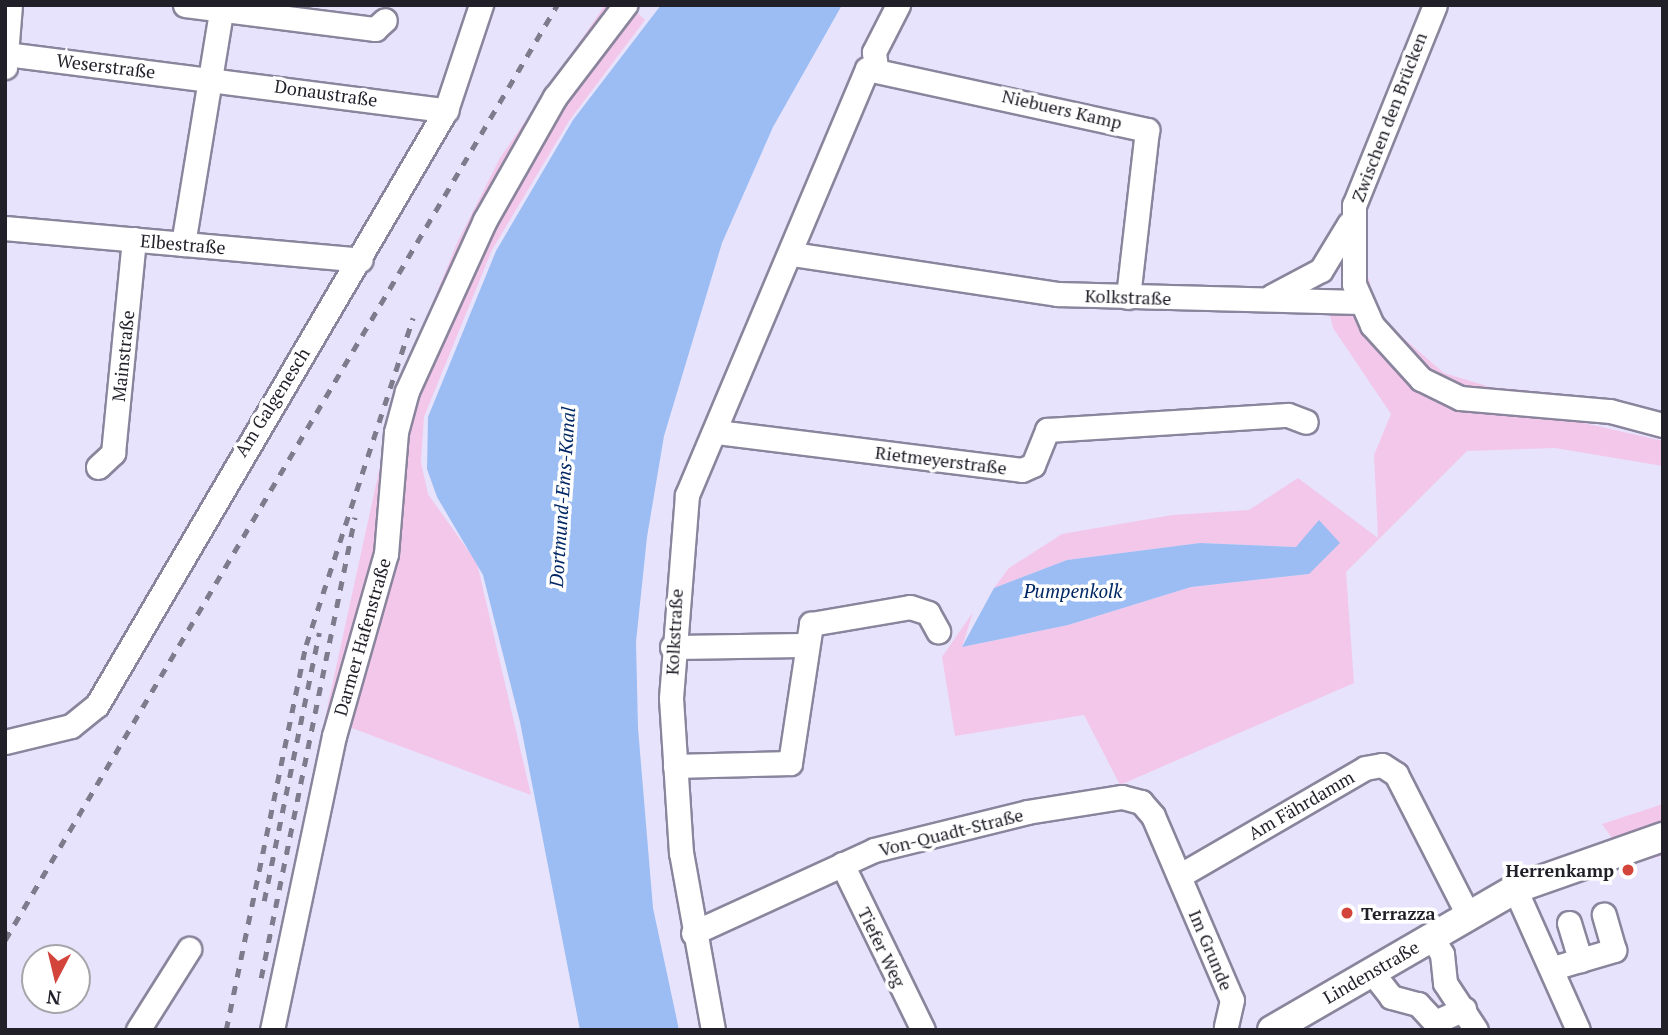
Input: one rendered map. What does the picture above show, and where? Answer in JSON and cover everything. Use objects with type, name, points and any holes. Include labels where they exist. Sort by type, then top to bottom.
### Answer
[{"type":"main road","name":"Lindenstraße","points":[[1272,1030],[1515,889],[1663,837]]},
{"type":"street","points":[[5,67],[10,5]]},
{"type":"street","points":[[185,5],[221,7],[375,29],[386,20]]},
{"type":"street","name":"Am Galgenesch","points":[[5,742],[71,726],[97,705],[255,428],[361,260],[446,110],[481,5]]},
{"type":"street","name":"Darmer Hafenstraße","points":[[272,1030],[334,736],[386,554],[396,432],[407,391],[491,208],[555,97],[625,5]]},
{"type":"street","points":[[876,67],[874,52],[898,5]]},
{"type":"street","name":"Zwischen den Brücken","points":[[1435,5],[1351,222],[1349,252],[1360,302],[1376,331],[1421,379],[1460,398],[1610,411],[1663,425]]},
{"type":"street","points":[[183,244],[205,77],[221,7]]},
{"type":"street","name":"Weserstraße","points":[[6,54],[205,77]]},
{"type":"street","name":"Kolkstraße","points":[[713,1030],[693,933],[675,766],[672,647],[687,495],[793,254],[861,76],[876,67]]},
{"type":"street","name":"Niebuers Kamp","points":[[876,67],[1147,130],[1128,297]]},
{"type":"street","name":"Donaustraße","points":[[205,77],[446,110]]},
{"type":"street","name":"Kolkstraße","points":[[1256,302],[1299,286],[1321,270],[1351,222]]},
{"type":"street","name":"Elbestraße","points":[[5,228],[361,260]]},
{"type":"street","name":"Mainstraße","points":[[98,467],[113,453],[134,239]]},
{"type":"street","name":"Kolkstraße","points":[[793,254],[1057,294],[1256,302],[1360,302]]},
{"type":"street","name":"Rietmeyerstraße","points":[[717,432],[1022,470],[1033,465],[1047,430],[1288,415],[1306,422]]},
{"type":"street","points":[[675,766],[790,763],[811,624],[824,618],[887,607],[928,613],[938,631]]},
{"type":"street","points":[[672,647],[806,645]]},
{"type":"street","name":"Am Fährdamm","points":[[1178,876],[1365,768],[1382,765],[1396,774],[1468,915]]},
{"type":"street","name":"Von-Quadt-Straße","points":[[693,933],[842,864],[932,834],[1122,797],[1141,802],[1153,816],[1178,876]]},
{"type":"street","name":"Tiefer Weg","points":[[842,864],[923,1030]]},
{"type":"street","name":"Im Grunde","points":[[1178,876],[1232,1000],[1226,1029]]},
{"type":"street","points":[[1515,889],[1553,968],[1578,1030]]},
{"type":"street","points":[[1553,968],[1614,950],[1604,914]]},
{"type":"street","points":[[1569,923],[1580,960]]},
{"type":"street","points":[[1432,937],[1442,954],[1445,983],[1476,1030]]},
{"type":"street","points":[[138,1030],[189,949]]},
{"type":"street","points":[[1371,971],[1391,997],[1418,1004],[1435,1022],[1464,1009]]},
{"type":"shaded area","points":[[605,5],[629,5],[645,20],[569,121],[492,250],[424,417],[421,462],[428,494],[477,563],[531,795],[325,718],[396,393],[457,243],[500,158]]},
{"type":"shaded area","points":[[1369,278],[1374,313],[1444,373],[1490,387],[1565,394],[1562,418],[1663,441],[1663,466],[1555,448],[1467,451],[1346,572],[1354,683],[1120,785],[1084,715],[955,736],[942,657],[973,612],[962,647],[1068,625],[1191,587],[1309,574],[1296,547],[1200,543],[1067,560],[994,588],[1009,568],[1062,534],[1172,515],[1249,510],[1298,478],[1378,538],[1374,455],[1391,414],[1333,328],[1325,294]]},
{"type":"shaded area","points":[[1663,804],[1663,856],[1629,862],[1602,824]]},
{"type":"water","name":"Dortmund-Ems-Kanal","points":[[661,5],[842,5],[773,127],[722,243],[664,436],[647,537],[636,642],[638,728],[653,908],[679,1030],[580,1030],[520,722],[483,575],[437,497],[427,469],[428,417],[496,251],[573,120]]},
{"type":"water","name":"Pumpenkolk","points":[[1319,520],[1340,543],[1309,574],[1191,587],[1068,625],[962,647],[994,588],[1067,560],[1200,543],[1296,547]]},
{"type":"railway","points":[[5,940],[557,5]]},
{"type":"railway","points":[[226,1030],[306,645],[413,318]]},
{"type":"railway","points":[[261,978],[355,518]]},
{"type":"railway","points":[[264,901],[319,633]]},
{"type":"place","name":"Herrenkamp","points":[[1628,870]]},
{"type":"place","name":"Terrazza","points":[[1347,913]]}]
